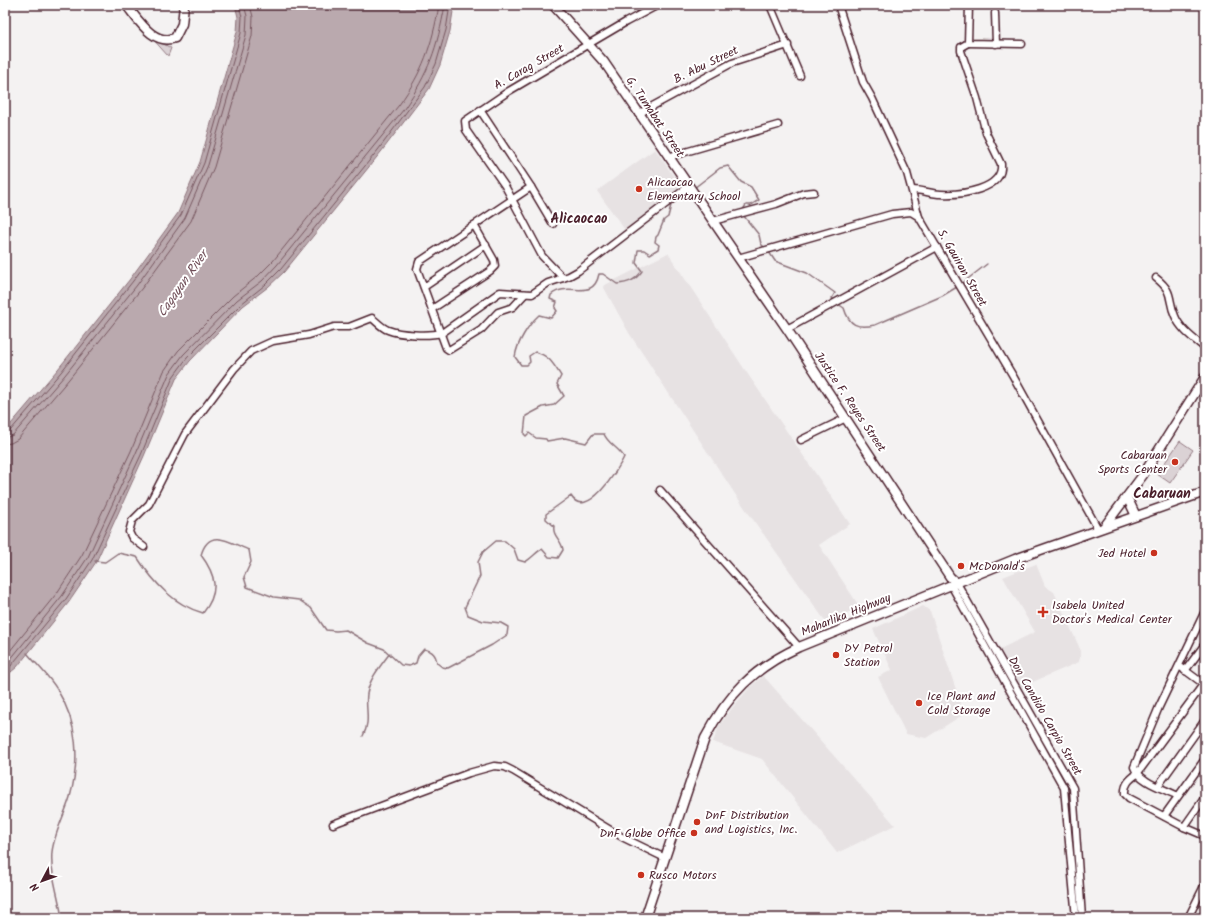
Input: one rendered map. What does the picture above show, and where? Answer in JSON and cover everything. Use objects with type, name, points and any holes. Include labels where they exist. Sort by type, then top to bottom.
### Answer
[{"type":"main road","points":[[126,5],[150,32],[156,37],[166,39],[175,38],[180,30],[184,5]]},
{"type":"main road","name":"G. Tumabat Street","points":[[554,5],[590,44],[604,62],[638,114],[728,243]]},
{"type":"main road","name":"Justice F. Reyes Street","points":[[728,243],[846,418],[954,584]]},
{"type":"main road","points":[[1101,528],[1127,497],[1205,377]]},
{"type":"main road","name":"Maharlika Highway","points":[[645,918],[705,738],[722,708],[734,693],[756,672],[782,655],[799,647],[1023,556],[1136,516],[1204,494]]},
{"type":"main road","points":[[1127,497],[1136,516]]},
{"type":"street","name":"A. Carag Street","points":[[512,199],[505,186],[464,127],[467,119],[590,44],[658,5]]},
{"type":"street","points":[[770,5],[800,76]]},
{"type":"street","name":"S. Gauiran Street","points":[[838,5],[863,82],[907,173],[913,190],[919,217],[1101,528]]},
{"type":"street","points":[[968,43],[969,5]]},
{"type":"street","points":[[995,13],[996,44]]},
{"type":"street","points":[[913,190],[943,194],[979,189],[991,183],[999,176],[1002,169],[1001,164],[986,133],[961,47],[968,43],[1022,44]]},
{"type":"street","name":"B. Abu Street","points":[[638,114],[726,65],[788,45]]},
{"type":"street","points":[[480,110],[531,187],[553,224]]},
{"type":"street","points":[[668,157],[778,125]]},
{"type":"street","points":[[524,294],[514,307],[494,314],[481,330],[452,350],[447,350],[442,333],[417,269],[419,262],[531,187]]},
{"type":"street","points":[[144,547],[132,538],[129,532],[132,521],[149,504],[185,434],[234,369],[251,351],[273,341],[309,335],[334,327],[349,327],[372,318],[387,330],[434,335],[442,333],[500,292],[524,294],[536,293],[548,283],[564,278],[578,271],[690,189]]},
{"type":"street","points":[[712,221],[776,204],[804,193],[814,192]]},
{"type":"street","points":[[512,199],[542,256],[564,278]]},
{"type":"street","points":[[738,258],[892,214],[911,212],[919,217]]},
{"type":"street","points":[[432,309],[492,269],[495,263],[474,225]]},
{"type":"street","points":[[424,287],[486,245]]},
{"type":"street","points":[[787,329],[937,247]]},
{"type":"street","points":[[1156,278],[1168,292],[1174,315],[1179,324],[1205,348]]},
{"type":"street","points":[[801,440],[846,418]]},
{"type":"street","points":[[660,490],[799,647]]},
{"type":"street","name":"Don Candido Carpio Street","points":[[954,584],[1064,788],[1076,918]]},
{"type":"street","name":"Don Candido Carpio Street","points":[[954,584],[1073,788],[1082,918]]},
{"type":"street","points":[[1178,796],[1137,774],[1134,767],[1135,761],[1205,610]]},
{"type":"street","points":[[1185,671],[1205,644]]},
{"type":"street","points":[[1179,666],[1204,684],[1137,774],[1126,785],[1125,794],[1129,798],[1184,827],[1205,836]]},
{"type":"street","points":[[1158,786],[1205,720]]},
{"type":"street","points":[[1164,816],[1205,759]]},
{"type":"street","points":[[333,824],[469,773],[500,766],[513,771],[622,837],[665,858]]},
{"type":"street","points":[[1184,827],[1205,797]]},
{"type":"street","points":[[1188,918],[1205,884]]},
{"type":"shaded area","points":[[152,38],[171,48],[168,56]]},
{"type":"shaded area","name":"Alicaocao Elementary School","points":[[655,149],[681,187],[625,230],[597,191]]},
{"type":"shaded area","points":[[668,253],[747,373],[850,524],[819,545],[861,609],[838,616],[826,622],[737,497],[629,333],[603,286]]},
{"type":"shaded area","name":"Cabaruan Sports Center","points":[[1180,441],[1193,450],[1170,483],[1157,474]]},
{"type":"shaded area","name":"Isabela United Doctor's Medical Center","points":[[1036,564],[1045,586],[1054,592],[1081,651],[1079,662],[1021,687],[1000,649],[1035,632],[1003,577]]},
{"type":"shaded area","name":"Ice Plant and Cold Storage","points":[[923,606],[930,611],[964,714],[926,738],[906,734],[878,677],[892,670],[873,629]]},
{"type":"shaded area","points":[[763,676],[895,825],[837,853],[762,759],[713,742],[719,726],[733,707],[750,687]]},
{"type":"water","name":"Cagayan River","points":[[235,5],[454,5],[450,31],[440,65],[429,89],[381,152],[284,272],[268,287],[243,306],[190,361],[176,379],[144,456],[96,562],[69,602],[17,667],[5,677],[5,431],[58,369],[130,279],[178,213],[200,162],[237,32],[238,17]]},
{"type":"waterway","points":[[694,188],[720,168],[728,166],[741,182],[751,187],[759,200],[751,205],[746,205],[742,211]]},
{"type":"waterway","points":[[95,561],[105,562],[118,553],[137,557],[150,576],[174,599],[183,605],[203,613],[212,598],[214,584],[210,570],[201,555],[209,541],[221,539],[249,550],[251,562],[244,577],[247,587],[274,597],[299,600],[311,608],[326,630],[346,630],[368,643],[384,649],[401,665],[409,666],[416,663],[418,656],[424,649],[434,654],[437,663],[442,667],[448,668],[492,645],[507,635],[508,627],[501,623],[483,621],[468,615],[465,607],[480,576],[478,562],[483,552],[496,541],[505,541],[514,549],[518,560],[525,562],[542,549],[549,557],[558,558],[563,550],[561,543],[554,533],[554,526],[546,519],[546,514],[571,496],[577,502],[585,502],[593,498],[609,482],[624,457],[604,434],[593,434],[586,443],[565,438],[547,441],[546,439],[536,438],[529,433],[526,436],[524,434],[526,416],[543,407],[554,405],[564,396],[557,384],[561,376],[551,361],[544,355],[535,352],[529,356],[530,362],[527,365],[521,365],[515,357],[518,346],[527,329],[539,315],[551,318],[557,311],[555,308],[557,302],[550,299],[551,295],[565,289],[579,290],[591,287],[596,283],[599,274],[603,274],[617,284],[628,282],[637,277],[642,271],[636,263],[638,250],[644,250],[650,254],[658,249],[659,245],[655,242],[656,237],[664,220],[668,217],[671,205],[689,191]]},
{"type":"waterway","points":[[743,215],[759,235],[761,244],[765,248]]},
{"type":"waterway","points":[[769,252],[775,261],[807,273],[835,293],[832,298],[835,301]]},
{"type":"waterway","points":[[960,285],[987,264]]},
{"type":"waterway","points":[[838,304],[844,308],[851,322],[859,326],[869,326],[875,325],[942,296],[957,287]]},
{"type":"waterway","points":[[27,653],[51,681],[65,703],[70,716],[75,742],[76,756],[73,783],[68,804],[55,838],[52,852],[53,877],[62,918]]},
{"type":"waterway","points":[[363,736],[367,725],[368,688],[376,672],[390,653]]},
{"type":"place","name":"Alicaocao Elementary School","points":[[639,189]]},
{"type":"place","name":"Cabaruan Sports Center","points":[[1175,462]]},
{"type":"place","name":"Jed Hotel","points":[[1154,553]]},
{"type":"place","name":"McDonald's","points":[[961,566]]},
{"type":"place","name":"Isabela United Doctor's Medical Center","points":[[1043,612]]},
{"type":"place","name":"DY Petrol Station","points":[[836,655]]},
{"type":"place","name":"Ice Plant and Cold Storage","points":[[919,703]]},
{"type":"place","name":"DnF Distribution and Logistics, Inc.","points":[[697,822]]},
{"type":"place","name":"DnF Globe Office","points":[[694,833]]},
{"type":"place","name":"Rusco Motors","points":[[641,875]]},
{"type":"district","name":"Alicaocao","points":[[579,219]]},
{"type":"district","name":"Cabaruan","points":[[1162,494]]}]
